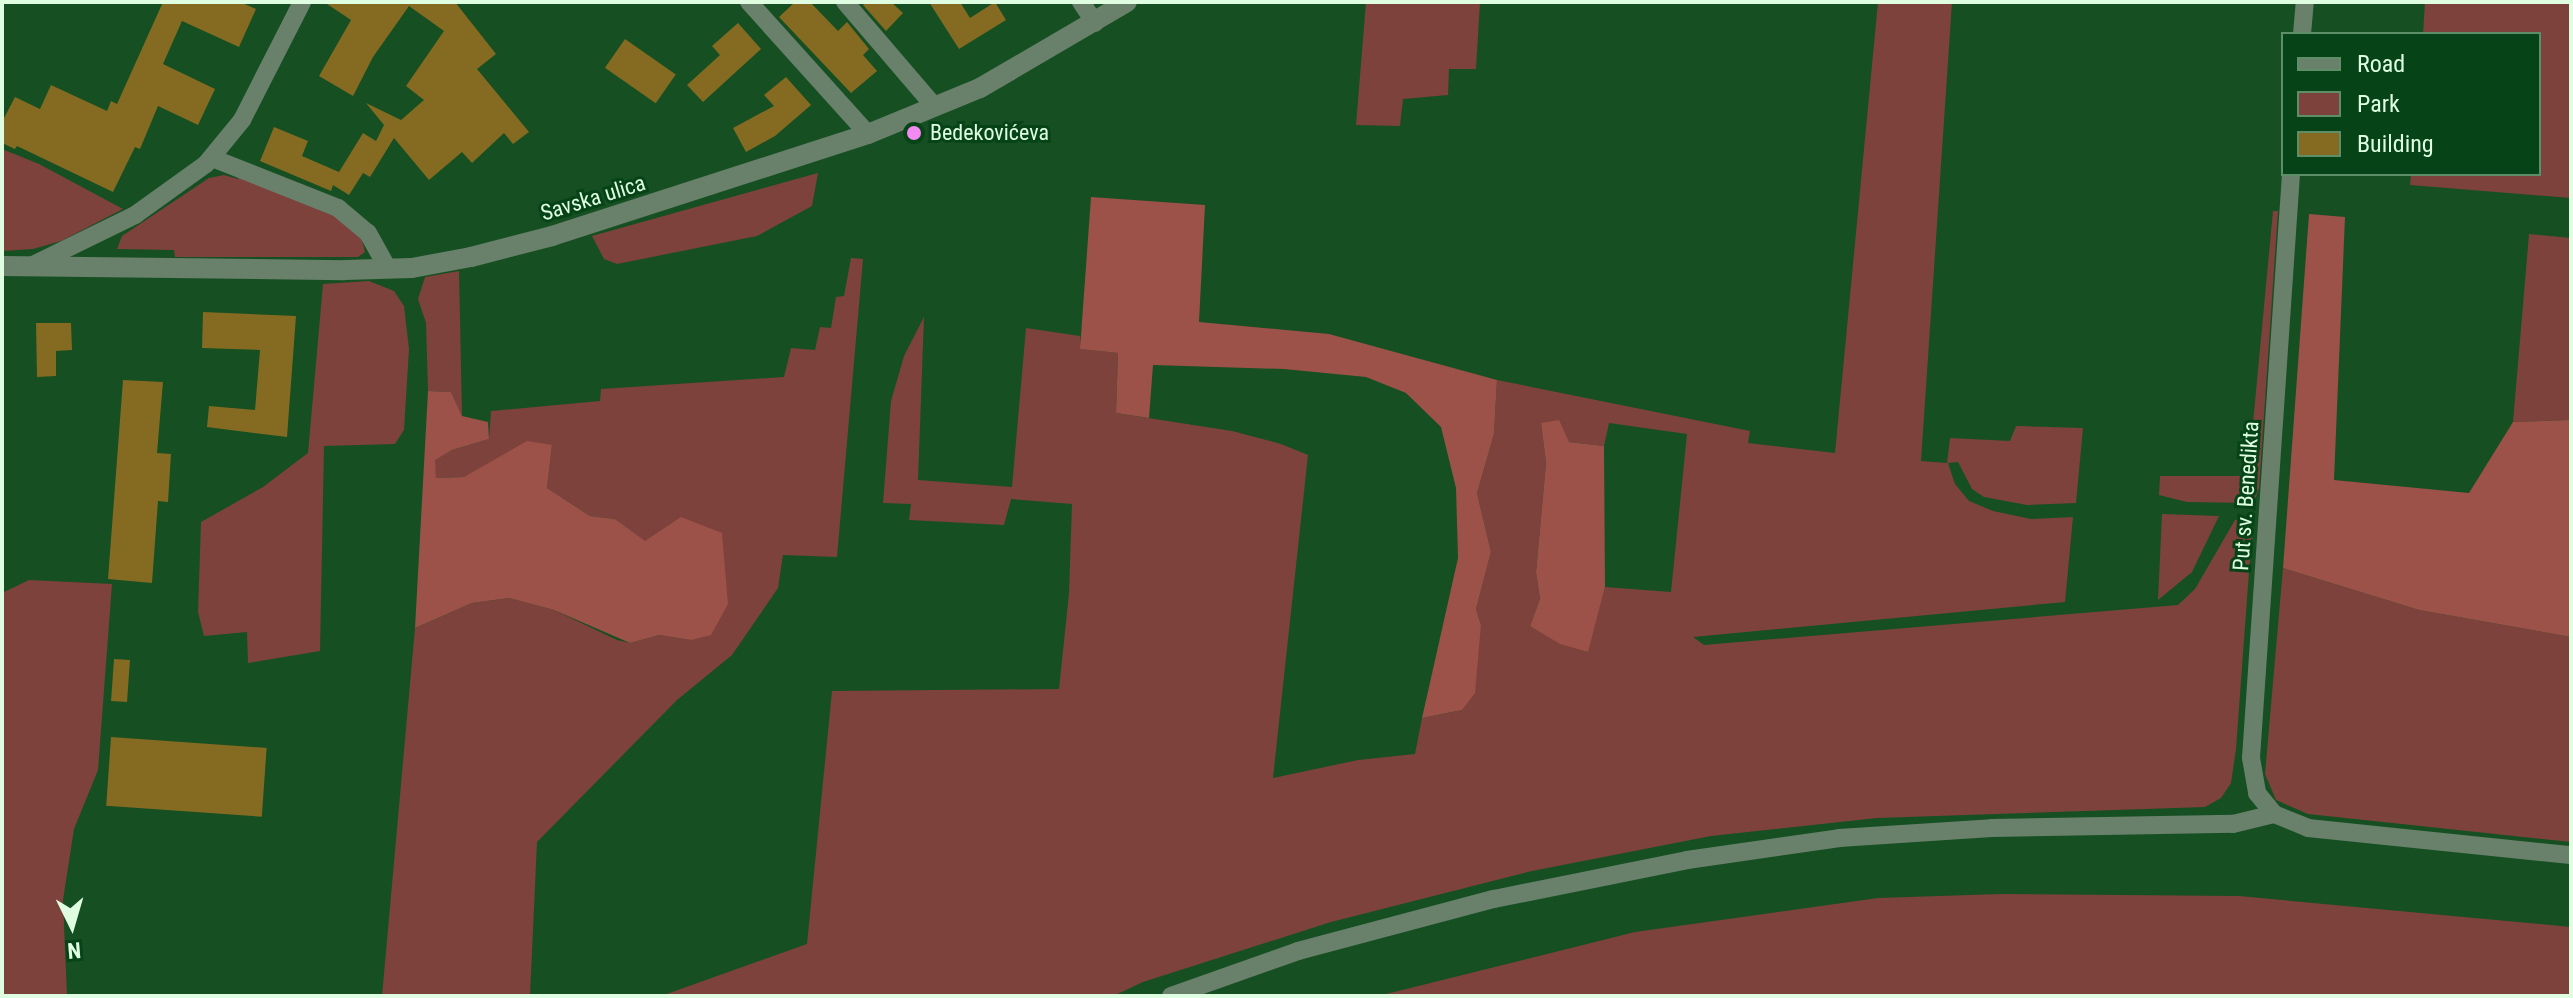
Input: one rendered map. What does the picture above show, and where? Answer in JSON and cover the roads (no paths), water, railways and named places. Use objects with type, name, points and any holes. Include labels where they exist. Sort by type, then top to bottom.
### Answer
[{"type":"street","points":[[33,265],[135,215],[212,158],[242,120],[302,2]]},
{"type":"street","points":[[749,2],[868,134]]},
{"type":"street","points":[[845,2],[935,107]]},
{"type":"street","points":[[1081,2],[1095,23]]},
{"type":"street","name":"Savska ulica","points":[[2,266],[388,269],[471,257],[552,236],[868,134],[991,82],[1127,2]]},
{"type":"street","points":[[2302,32],[2305,2]]},
{"type":"street","points":[[212,158],[338,208],[368,233],[388,269]]},
{"type":"street","name":"Put sv. Benedikta","points":[[2274,814],[2257,793],[2251,758],[2291,176]]},
{"type":"street","points":[[1171,996],[1328,943],[1494,899],[1687,860],[1839,838],[1992,828],[2233,824],[2274,814],[2308,828],[2571,855]]},
{"type":"place","name":"Bedekovićeva","points":[[914,133]]}]
